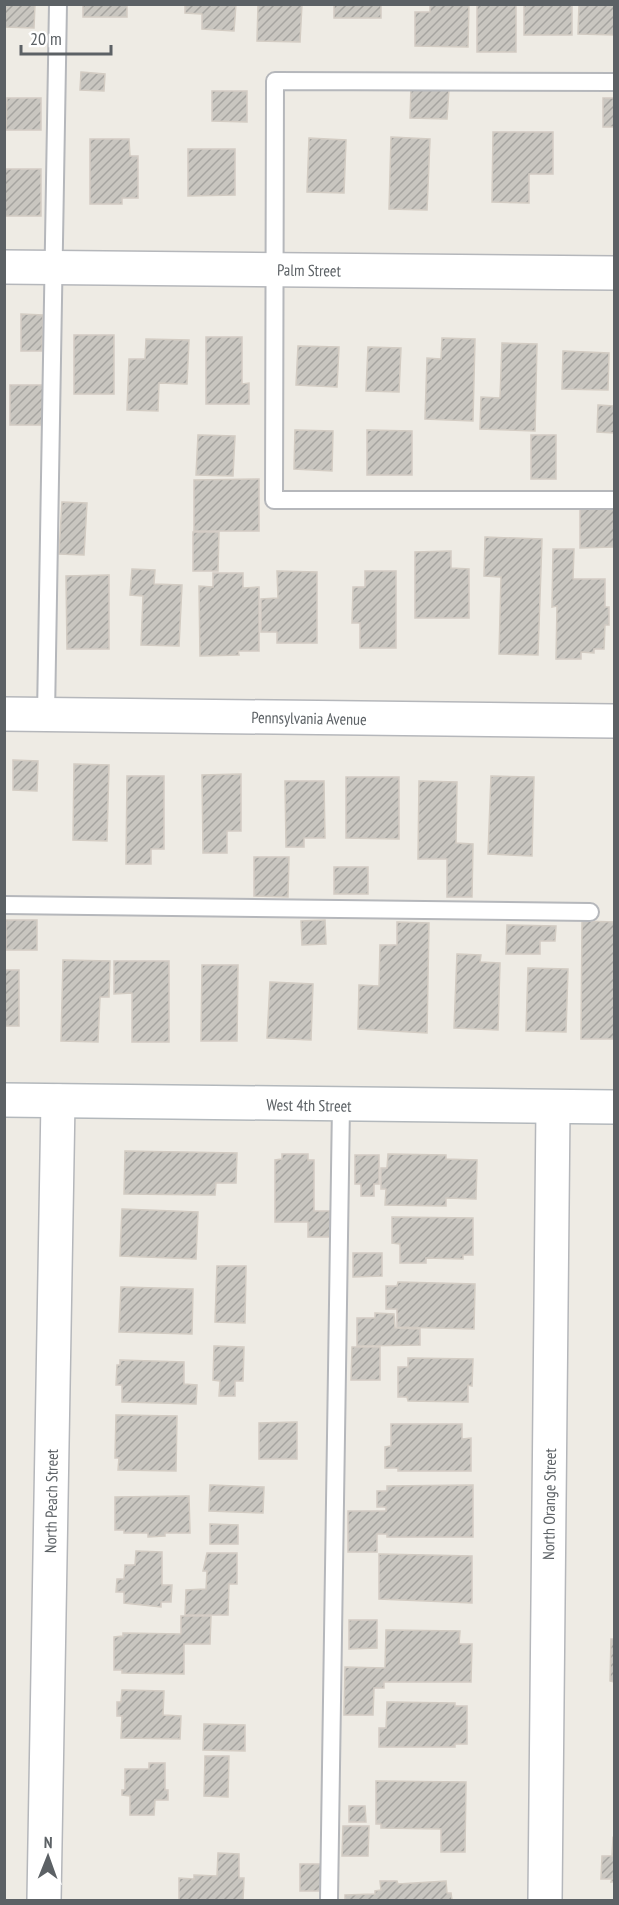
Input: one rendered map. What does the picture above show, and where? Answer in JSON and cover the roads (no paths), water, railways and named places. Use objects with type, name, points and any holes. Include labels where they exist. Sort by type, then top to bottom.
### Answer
[{"type":"street","name":"Palm Street","points":[[4,267],[615,273]]},
{"type":"street","name":"Pennsylvania Avenue","points":[[4,714],[615,721]]},
{"type":"street","name":"West 4th Street","points":[[4,1100],[615,1107]]},
{"type":"street","name":"North Peach Street","points":[[44,1900],[58,1101]]},
{"type":"street","name":"North Orange Street","points":[[545,1900],[553,1108]]},
{"type":"lane","points":[[46,715],[58,4]]},
{"type":"lane","points":[[615,82],[275,81],[274,500],[615,500]]},
{"type":"lane","points":[[4,905],[590,912]]},
{"type":"lane","points":[[329,1900],[341,1105]]}]
